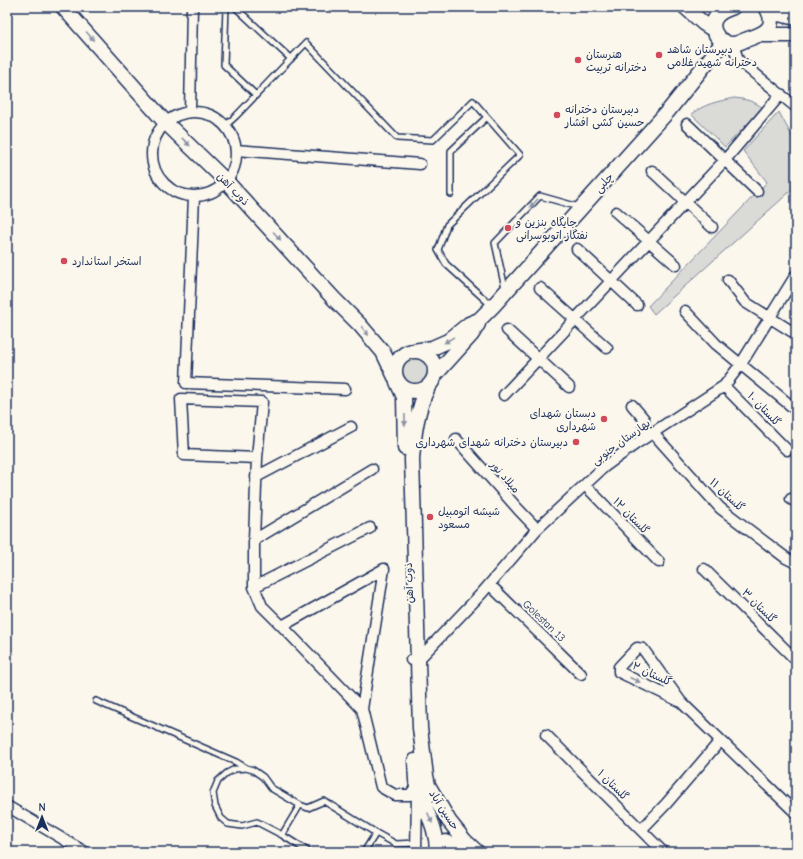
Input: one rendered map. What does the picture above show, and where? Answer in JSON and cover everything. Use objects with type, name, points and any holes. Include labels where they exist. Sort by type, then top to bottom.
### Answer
[{"type":"main road","name":"ذوب آهن","points":[[63,7],[165,122],[227,182],[334,299],[360,325],[383,352],[404,397],[414,660]]},
{"type":"main road","points":[[686,7],[703,23],[714,30],[719,38],[728,43],[761,35],[796,35]]},
{"type":"main road","points":[[714,30],[714,23],[717,16],[733,7]]},
{"type":"main road","points":[[767,9],[796,18]]},
{"type":"main road","points":[[761,35],[771,24],[767,9]]},
{"type":"main road","name":"چلبی","points":[[479,320],[506,293],[728,43]]},
{"type":"main road","points":[[479,320],[477,327],[472,334],[431,381],[418,391],[406,390],[396,380],[394,370],[399,358],[403,354],[432,348],[448,341],[470,324],[479,320]]},
{"type":"main road","points":[[414,351],[420,352],[430,358],[435,369],[431,381]]},
{"type":"main road","name":"ذوب آهن","points":[[422,785],[412,729],[414,660],[412,459],[416,421],[423,398],[431,381]]},
{"type":"main road","name":"حسین آباد","points":[[422,785],[434,826],[438,852]]},
{"type":"main road","name":"حسین آباد","points":[[422,785],[465,841],[477,852]]},
{"type":"main road","name":"حسین آباد","points":[[438,852],[440,847],[446,842],[456,846],[462,852]]},
{"type":"street","points":[[190,112],[192,7]]},
{"type":"street","points":[[728,43],[738,60],[796,107]]},
{"type":"street","points":[[504,395],[725,160],[781,94]]},
{"type":"street","points":[[190,112],[205,113],[218,119],[228,129],[236,150],[235,163],[231,177],[227,182],[214,191],[202,196],[175,192],[164,184],[156,173],[151,160],[152,146],[156,134],[165,122],[176,115],[190,112]]},
{"type":"street","points":[[687,124],[757,191]]},
{"type":"street","points":[[236,150],[420,164]]},
{"type":"street","points":[[652,171],[712,227]]},
{"type":"street","points":[[194,196],[186,383],[345,389]]},
{"type":"street","points":[[616,212],[676,265]]},
{"type":"street","points":[[577,249],[612,280],[637,305]]},
{"type":"street","name":"بهارستان جنوبی","points":[[414,660],[490,585],[537,529],[604,467],[724,386],[741,364],[796,275]]},
{"type":"street","points":[[728,280],[745,302],[796,334]]},
{"type":"street","points":[[540,288],[607,348]]},
{"type":"street","points":[[685,311],[716,344],[796,410]]},
{"type":"street","points":[[508,330],[569,386]]},
{"type":"street","name":"گلستان ۱۰","points":[[724,386],[787,450]]},
{"type":"street","points":[[257,458],[184,455],[181,399],[262,402],[256,477],[254,587],[262,606],[362,709]]},
{"type":"street","points":[[632,405],[644,419],[644,426],[651,434]]},
{"type":"street","points":[[256,477],[351,428]]},
{"type":"street","name":"گلستان ۱۱","points":[[651,434],[720,508],[786,558],[796,562]]},
{"type":"street","name":"میلاد نور","points":[[456,439],[537,529]]},
{"type":"street","points":[[254,540],[372,469]]},
{"type":"street","name":"گلستان ۱۲","points":[[585,485],[659,562]]},
{"type":"street","points":[[254,587],[370,528]]},
{"type":"street","points":[[282,626],[384,569],[362,709],[381,787],[395,795],[410,795],[422,785]]},
{"type":"street","name":"گلستان ۳","points":[[704,569],[796,660]]},
{"type":"street","name":"Golestan 13","points":[[490,585],[581,674]]},
{"type":"street","name":"گلستان ۲","points":[[681,702],[619,672],[619,667],[637,648],[643,649],[681,702],[796,814]]},
{"type":"street","name":"گلستان ۱","points":[[546,735],[663,852]]},
{"type":"street","points":[[641,830],[666,804],[720,741]]},
{"type":"street","points":[[416,848],[422,785]]},
{"type":"street","points":[[7,806],[86,852]]},
{"type":"lane","points":[[226,7],[224,65],[256,95]]},
{"type":"lane","points":[[235,7],[291,59]]},
{"type":"lane","points":[[225,126],[306,43],[397,138],[433,140],[473,101],[520,155],[447,225],[438,250],[446,264],[493,306]]},
{"type":"lane","points":[[451,194],[451,151],[487,117]]},
{"type":"lane","points":[[506,293],[495,243],[540,196],[582,208]]},
{"type":"lane","points":[[96,701],[236,762],[246,768],[254,770],[271,788],[300,805],[308,808],[324,801],[396,844],[416,848]]},
{"type":"lane","points":[[246,768],[235,769],[226,773],[218,781],[213,793],[215,806],[221,818],[228,824],[242,826],[257,822],[282,835],[309,852]]},
{"type":"lane","points":[[282,835],[300,805]]},
{"type":"lane","points":[[364,852],[376,833]]},
{"type":"shaded area","points":[[734,98],[749,101],[763,108],[725,147],[691,114],[707,105]]},
{"type":"shaded area","points":[[779,112],[796,144],[794,188],[654,314],[648,306],[767,182],[743,151]]},
{"type":"shaded area","points":[[412,354],[418,354],[422,355],[429,361],[432,371],[431,378],[425,385],[418,388],[412,388],[408,387],[401,381],[398,374],[398,368],[399,364],[405,357]]},
{"type":"place","name":"دبیرستان شاهد دخترانه شهید غلامی","points":[[659,55]]},
{"type":"place","name":"هنرستان دخترانه تربیت","points":[[578,60]]},
{"type":"place","name":"دبیرستان دخترانه حسین کشی افشار","points":[[557,115]]},
{"type":"place","name":"جایگاه بنزین و نفتگاز اتوبوسرانی","points":[[508,228]]},
{"type":"place","name":"استخر استاندارد","points":[[64,261]]},
{"type":"place","name":"دبستان شهدای شهرداری","points":[[604,419]]},
{"type":"place","name":"دبیرستان دخترانه شهدای شهرداری","points":[[576,442]]},
{"type":"place","name":"شیشه اتومبیل مسعود","points":[[430,517]]}]
